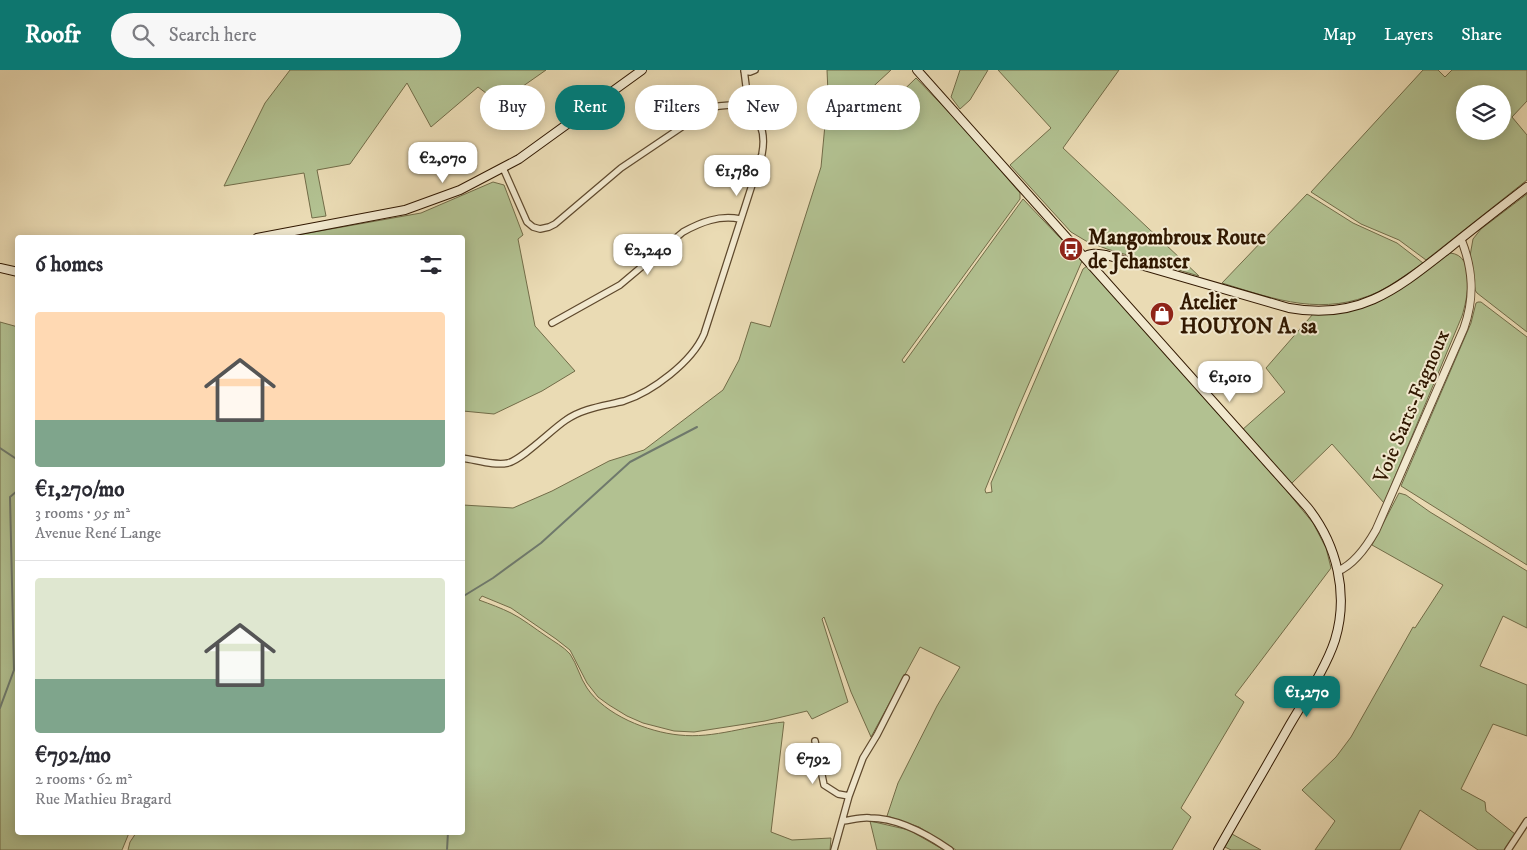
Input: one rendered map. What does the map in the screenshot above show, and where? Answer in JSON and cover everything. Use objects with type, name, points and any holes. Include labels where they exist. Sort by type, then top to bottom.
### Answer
[{"type":"main road","points":[[273,235],[388,214],[420,206],[460,190],[503,168],[543,143],[642,70]]},
{"type":"main road","points":[[917,70],[1315,516],[1335,558],[1340,591],[1340,613],[1332,647],[1316,680],[1218,850]]},
{"type":"main road","points":[[1085,257],[1095,254],[1106,255],[1277,305],[1305,311],[1350,307],[1380,297],[1403,283],[1527,187]]},
{"type":"main road","points":[[0,268],[15,271]]},
{"type":"street","points":[[746,85],[744,70],[750,72],[755,70]]},
{"type":"street","points":[[503,168],[527,222],[532,227],[540,229],[549,227],[564,217],[621,168],[710,108],[723,104],[728,105]]},
{"type":"street","points":[[465,458],[499,464],[509,463],[573,416],[580,412],[626,400],[641,393],[656,385],[687,360],[701,342],[704,334],[762,154],[764,137],[762,130]]},
{"type":"street","points":[[552,323],[620,285],[683,232],[693,226],[728,217],[740,219]]},
{"type":"street","name":"Voie Sarts-Fagnoux","points":[[1338,571],[1353,561],[1366,546],[1376,530],[1464,328],[1471,304],[1472,286],[1468,261],[1461,239]]},
{"type":"street","points":[[834,850],[849,796],[863,758],[906,678]]},
{"type":"street","points":[[815,741],[824,785],[838,794],[849,796]]},
{"type":"street","points":[[843,821],[871,818],[885,820],[918,831],[950,850]]},
{"type":"street","points":[[1508,850],[1527,821]]},
{"type":"green space","points":[[290,70],[546,70],[525,85],[480,85],[480,89],[478,87],[431,127],[407,83],[350,164],[317,170],[326,216],[312,218],[304,173],[224,186],[265,103]]},
{"type":"green space","points":[[827,70],[891,70],[875,85],[828,85]]},
{"type":"green space","points":[[960,70],[988,70],[970,100],[960,109],[951,97]]},
{"type":"green space","points":[[998,70],[1119,70],[1063,148],[1199,276],[1107,249],[1086,241],[1071,232],[1010,165],[1051,128]]},
{"type":"green space","points":[[1423,70],[1438,70],[1445,77],[1452,70],[1527,70],[1527,101],[1512,117],[1527,135],[1527,180],[1426,260],[1399,240],[1361,224],[1311,192]]},
{"type":"green space","points":[[916,78],[963,127],[1020,193],[1020,199],[902,360],[904,363],[1023,199],[1082,261],[1017,411],[985,490],[986,493],[992,492],[991,483],[1083,269],[1087,266],[1286,490],[1313,523],[1326,548],[1331,568],[1235,695],[1244,702],[1181,808],[1191,817],[1172,850],[956,850],[919,827],[887,816],[898,783],[937,706],[960,667],[920,647],[871,737],[851,692],[824,617],[822,619],[848,702],[812,719],[807,711],[765,721],[694,732],[674,731],[643,723],[609,705],[598,697],[587,683],[570,650],[511,608],[482,596],[479,600],[515,615],[565,649],[570,654],[587,688],[595,698],[628,721],[654,730],[692,736],[784,722],[771,832],[792,840],[831,838],[830,850],[128,850],[135,835],[465,835],[465,505],[513,508],[552,491],[609,461],[644,450],[723,390],[739,360],[751,322],[770,327],[821,167],[824,130],[920,130],[920,85],[909,85]]},
{"type":"green space","points":[[493,182],[504,185],[523,235],[518,239],[535,326],[575,371],[542,391],[494,414],[465,411],[465,235],[297,235],[421,213]]},
{"type":"green space","points":[[1307,194],[1353,223],[1397,243],[1423,263],[1378,292],[1338,304],[1319,305],[1281,300],[1222,283]]},
{"type":"green space","points":[[1527,194],[1527,332],[1477,293],[1470,256],[1473,239],[1481,229]]},
{"type":"green space","points":[[1450,253],[1464,261],[1467,270],[1468,290],[1464,309],[1384,503],[1332,444],[1291,484],[1242,430],[1285,392],[1266,368],[1313,314],[1357,309]]},
{"type":"green space","points":[[1481,302],[1527,337],[1527,565],[1401,486],[1471,323],[1476,303]]},
{"type":"green space","points":[[0,322],[15,326],[15,835],[128,835],[122,850],[0,850]]},
{"type":"green space","points":[[1399,493],[1406,495],[1430,512],[1527,571],[1527,628],[1503,616],[1480,666],[1527,685],[1527,736],[1493,724],[1461,789],[1485,802],[1486,811],[1515,834],[1504,850],[1478,850],[1420,810],[1400,850],[1315,850],[1335,821],[1302,790],[1336,757],[1351,737],[1413,627],[1415,628],[1443,585],[1372,545]]},
{"type":"green space","points":[[870,821],[909,830],[944,850],[877,850]]},
{"type":"green space","points":[[1232,834],[1261,850],[1231,850],[1225,847]]},
{"type":"waterway","points":[[465,595],[493,578],[541,543],[630,462],[697,427]]},
{"type":"waterway","points":[[0,448],[15,458]]},
{"type":"waterway","points":[[0,708],[14,670],[10,497],[15,493]]},
{"type":"waterway","points":[[447,850],[448,835]]},
{"type":"place","name":"Mangombroux Route de Jehanster","points":[[1071,249]]},
{"type":"place","name":"Atelier HOUYON A. sa","points":[[1162,314]]}]
